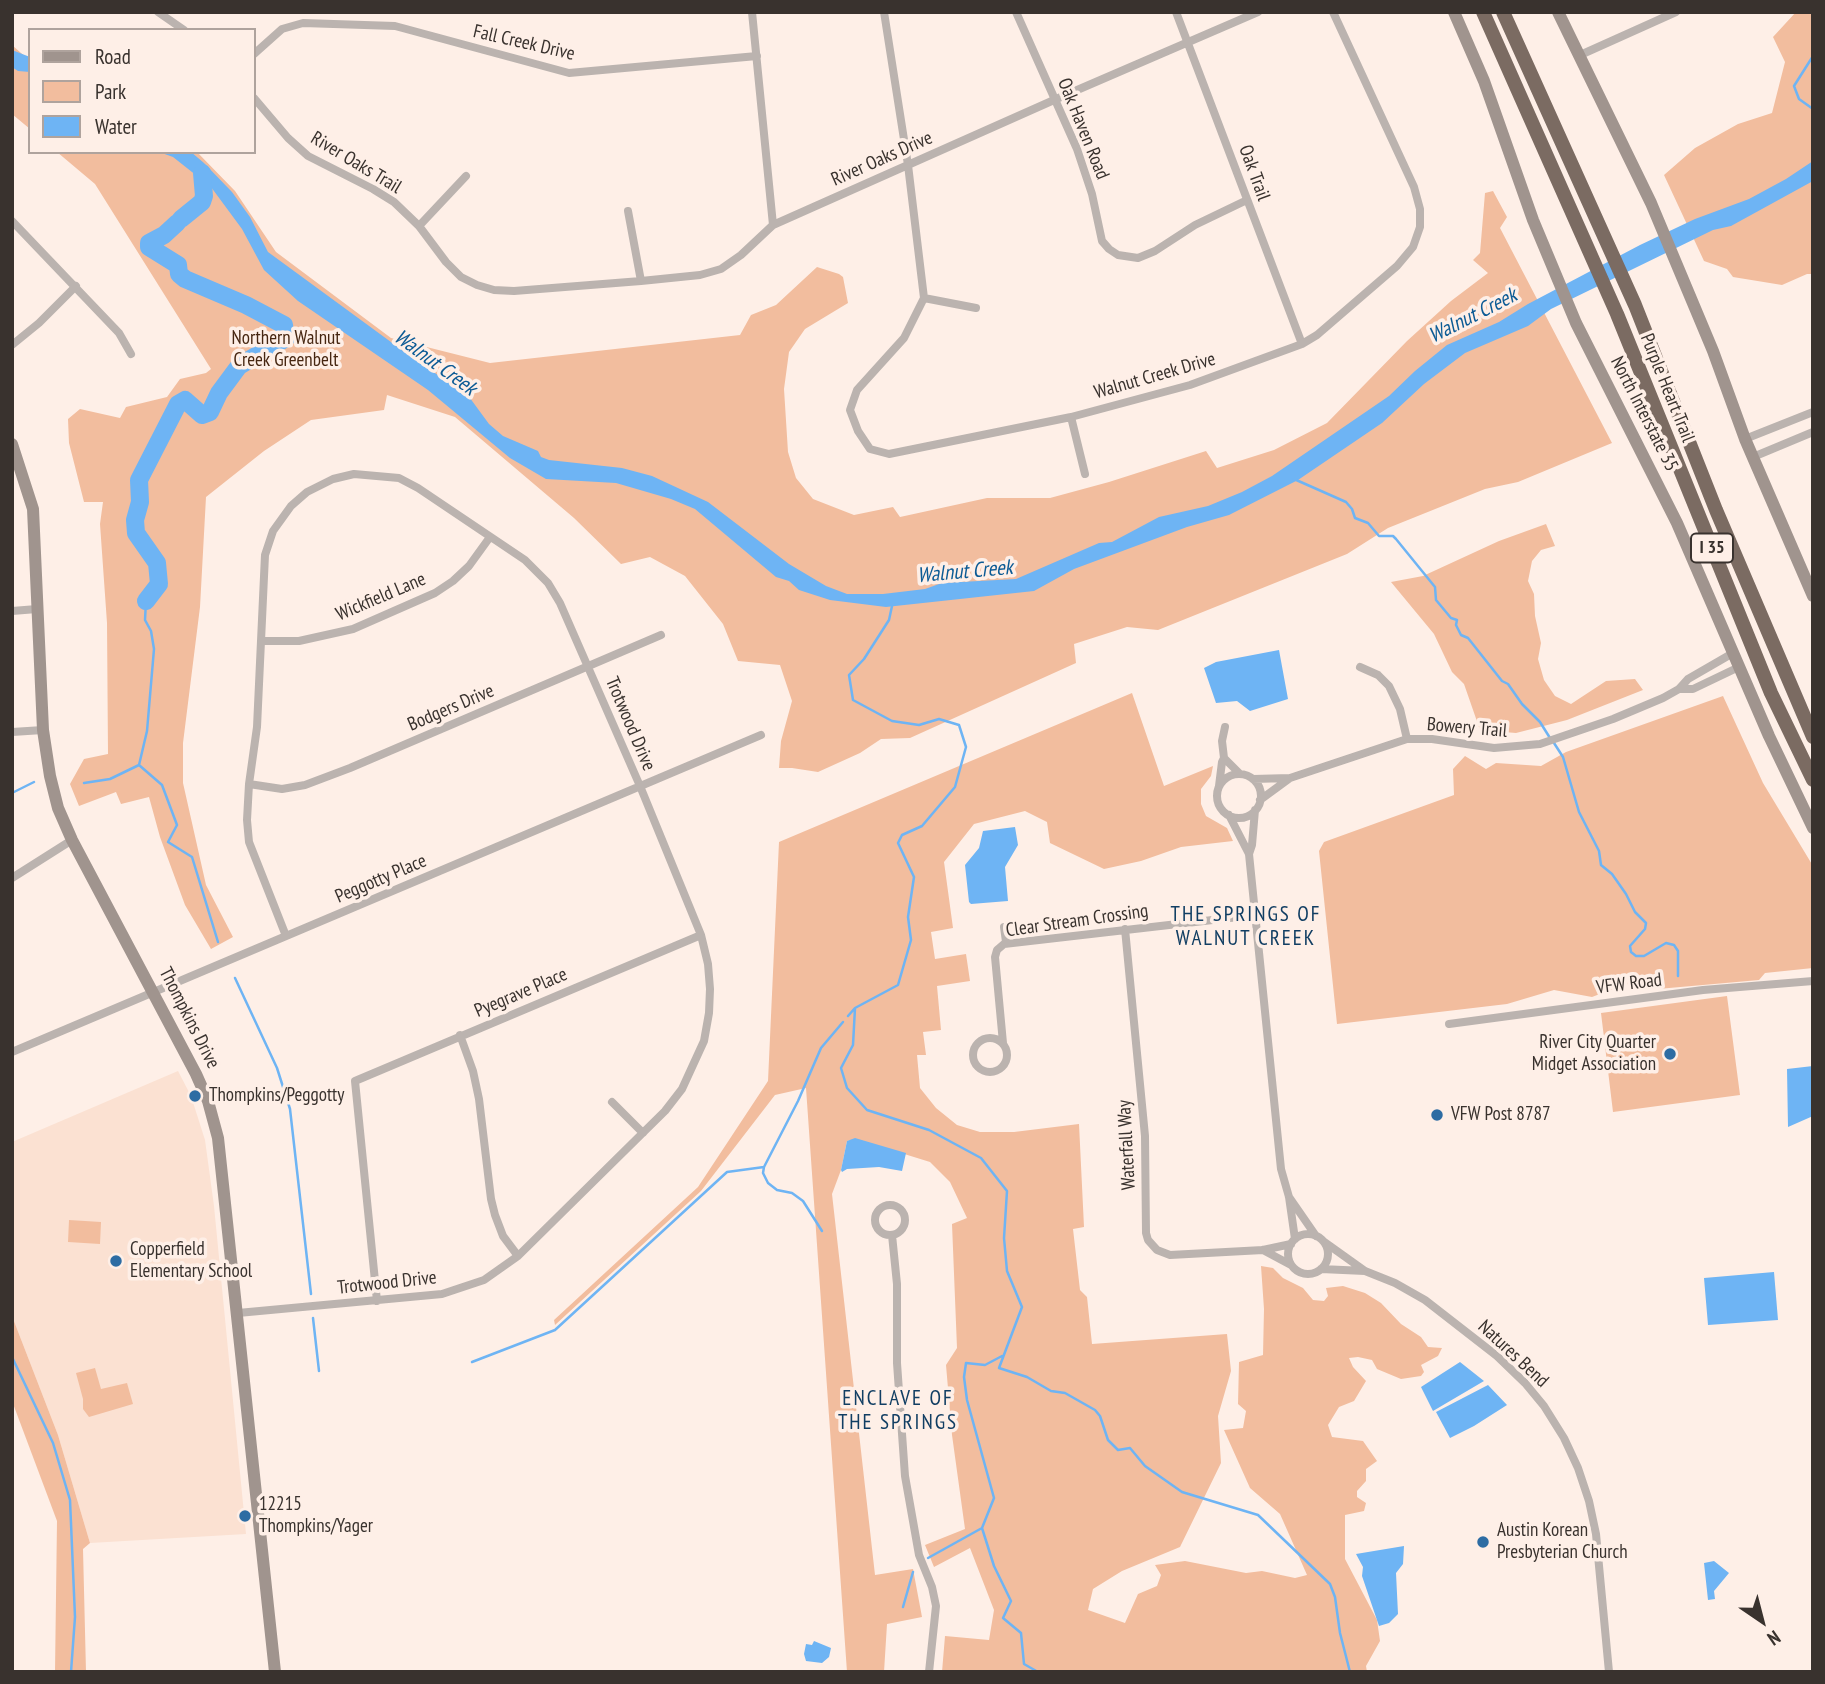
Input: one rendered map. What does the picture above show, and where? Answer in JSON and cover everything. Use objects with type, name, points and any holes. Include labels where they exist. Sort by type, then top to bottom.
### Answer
[{"type":"highway","name":"Purple Heart Trail","points":[[1483,12],[1582,233],[1771,693],[1813,780]]},
{"type":"highway","name":"Purple Heart Trail","points":[[1503,12],[1635,305],[1716,510],[1813,737]]},
{"type":"main road","name":"North Interstate 35","points":[[1454,12],[1485,81],[1545,249],[1576,323],[1677,523],[1813,828]]},
{"type":"main road","points":[[1558,12],[1651,203],[1713,351],[1745,439],[1813,596]]},
{"type":"main road","name":"Thompkins Drive","points":[[12,444],[18,473],[33,509],[43,730],[58,808],[72,840],[196,1074],[215,1124],[222,1161],[275,1672]]},
{"type":"street","points":[[158,12],[181,28]]},
{"type":"street","points":[[752,12],[773,225]]},
{"type":"street","points":[[884,12],[908,165],[924,298],[976,308]]},
{"type":"street","name":"Oak Haven Road","points":[[1016,12],[1077,149],[1092,194],[1102,241],[1118,255],[1138,258],[1155,251],[1195,225],[1247,200]]},
{"type":"street","name":"Oak Trail","points":[[1176,12],[1301,344]]},
{"type":"street","name":"River Oaks Drive","points":[[514,290],[641,281],[700,275],[721,269],[741,255],[773,225],[1258,12]]},
{"type":"street","name":"Walnut Creek Drive","points":[[924,298],[904,338],[857,390],[850,410],[858,431],[870,449],[889,454],[1071,417],[1190,385],[1301,344],[1317,335],[1397,266],[1413,247],[1420,227],[1420,209],[1414,187],[1333,12]]},
{"type":"street","points":[[1578,57],[1676,12]]},
{"type":"street","name":"Fall Creek Drive","points":[[256,52],[282,29],[303,23],[395,26],[569,73],[757,56]]},
{"type":"street","name":"River Oaks Trail","points":[[256,100],[288,138],[309,156],[394,202],[419,226],[461,277],[494,290],[514,290]]},
{"type":"street","points":[[419,226],[466,176]]},
{"type":"street","points":[[628,211],[641,281]]},
{"type":"street","points":[[12,221],[119,333],[131,354]]},
{"type":"street","points":[[12,345],[39,323],[76,286]]},
{"type":"street","points":[[1745,439],[1813,412]]},
{"type":"street","points":[[1071,417],[1085,474]]},
{"type":"street","points":[[1754,457],[1813,432]]},
{"type":"street","name":"Trotwood Drive","points":[[238,1313],[442,1294],[484,1280],[518,1256],[665,1111],[682,1088],[704,1041],[710,989],[708,964],[701,935],[561,603],[548,583],[525,560],[399,478],[354,474],[307,492],[291,506],[273,531],[265,555],[257,727],[247,820],[249,842],[286,936]]},
{"type":"street","name":"Wickfield Lane","points":[[262,641],[299,641],[353,629],[435,593],[453,581],[468,566],[490,537]]},
{"type":"street","points":[[12,611],[37,610]]},
{"type":"street","name":"Bodgers Drive","points":[[249,784],[282,789],[305,785],[351,768],[661,635]]},
{"type":"street","name":"Bowery Trail","points":[[1260,800],[1290,778],[1407,739],[1432,739],[1494,748],[1523,747],[1572,733],[1613,719],[1679,689],[1688,679],[1733,653]]},
{"type":"street","points":[[1360,667],[1378,675],[1389,686],[1400,709],[1407,739]]},
{"type":"street","name":"Bowery Trail","points":[[1679,689],[1693,690],[1739,667]]},
{"type":"street","points":[[1224,758],[1240,774],[1253,779],[1259,789],[1260,800],[1255,810],[1241,818],[1229,815],[1218,803],[1225,727]]},
{"type":"street","points":[[12,732],[43,730]]},
{"type":"street","name":"Peggotty Place","points":[[12,1052],[761,735]]},
{"type":"street","points":[[1219,787],[1227,777],[1240,774]]},
{"type":"street","name":"Bowery Trail","points":[[1253,779],[1290,778]]},
{"type":"street","name":"Natures Bend","points":[[1249,854],[1255,810]]},
{"type":"street","name":"Natures Bend","points":[[1229,815],[1249,854],[1281,1169],[1289,1197],[1293,1241]]},
{"type":"street","points":[[12,878],[72,840]]},
{"type":"street","name":"Clear Stream Crossing","points":[[1003,1043],[994,1038],[978,1042],[973,1058],[978,1067],[994,1072],[1004,1065],[1008,1054],[1003,1043],[995,957],[1000,946],[1006,943],[1256,915]]},
{"type":"street","points":[[1004,927],[1006,943]]},
{"type":"street","name":"Waterfall Way","points":[[1125,929],[1145,1136],[1148,1240],[1157,1250],[1166,1254],[1263,1250],[1293,1241]]},
{"type":"street","name":"Pyegrave Place","points":[[377,1301],[355,1081],[701,935]]},
{"type":"street","name":"VFW Road","points":[[1449,1024],[1703,990],[1813,981]]},
{"type":"street","points":[[460,1035],[473,1071],[479,1099],[495,1215],[503,1236],[518,1256]]},
{"type":"street","points":[[612,1102],[643,1133]]},
{"type":"street","name":"Natures Bend","points":[[1289,1197],[1319,1238],[1365,1271],[1395,1283],[1424,1300],[1497,1356],[1544,1406],[1564,1438],[1589,1501],[1596,1534],[1609,1672]]},
{"type":"street","points":[[1263,1250],[1304,1274],[1310,1274],[1321,1269],[1328,1255],[1319,1238],[1306,1234],[1293,1241],[1288,1257],[1291,1265]]},
{"type":"street","points":[[892,1235],[897,1284],[897,1363],[905,1476],[919,1555],[933,1587],[936,1606],[929,1672]]},
{"type":"street","name":"Natures Bend","points":[[1321,1269],[1365,1271]]},
{"type":"shaded area","name":"Copperfield Elementary School","points":[[178,1071],[191,1096],[205,1140],[214,1206],[246,1534],[90,1543],[58,1435],[12,1316],[12,1142]]},
{"type":"green space","points":[[1796,12],[1813,12],[1813,274],[1782,285],[1733,277],[1727,269],[1704,261],[1664,175],[1695,148],[1738,124],[1772,113],[1785,62],[1773,37]]},
{"type":"green space","points":[[12,45],[28,59],[28,127],[12,114]]},
{"type":"green space","name":"Northern Walnut Creek Greenbelt","points":[[59,154],[199,154],[235,191],[276,252],[391,338],[490,363],[740,335],[751,315],[776,305],[817,267],[839,274],[843,277],[848,303],[805,329],[789,352],[784,389],[788,452],[796,478],[813,499],[854,515],[893,507],[900,517],[987,498],[1050,498],[1206,451],[1217,468],[1274,450],[1327,423],[1407,341],[1451,301],[1488,273],[1473,260],[1480,253],[1485,193],[1493,191],[1507,217],[1500,228],[1612,443],[1518,482],[1485,489],[1388,528],[1347,554],[1158,630],[1127,627],[1074,644],[1076,663],[910,738],[881,739],[860,753],[818,772],[779,768],[781,741],[792,701],[780,665],[738,661],[723,624],[685,576],[650,557],[621,564],[574,518],[455,417],[387,395],[384,410],[311,420],[264,451],[206,497],[200,607],[183,743],[183,783],[206,885],[233,937],[211,949],[185,905],[160,837],[149,797],[121,804],[116,792],[79,806],[70,784],[84,759],[108,754],[107,623],[100,524],[103,502],[84,502],[69,443],[68,419],[80,409],[120,418],[126,407],[167,397],[180,379],[206,373],[211,369],[95,184]]},
{"type":"green space","points":[[1546,524],[1555,546],[1541,550],[1532,561],[1528,581],[1534,594],[1535,616],[1541,643],[1538,659],[1544,680],[1555,696],[1571,704],[1606,681],[1635,679],[1643,690],[1567,720],[1516,733],[1480,730],[1464,684],[1452,672],[1434,634],[1391,582],[1423,576],[1499,541]]},
{"type":"green space","points":[[1132,693],[1164,786],[1213,766],[1211,776],[1201,789],[1201,804],[1206,816],[1227,828],[1233,841],[1181,847],[1141,861],[1104,869],[1050,843],[1047,822],[1025,811],[974,824],[944,862],[953,928],[931,932],[935,959],[966,954],[970,981],[937,986],[941,1030],[923,1032],[926,1055],[917,1055],[920,1088],[936,1108],[957,1125],[980,1132],[1014,1132],[1079,1124],[1084,1227],[1073,1229],[1080,1290],[1087,1297],[1092,1344],[1227,1334],[1231,1371],[1218,1416],[1221,1463],[1180,1547],[1122,1571],[1093,1589],[1088,1610],[1125,1623],[1138,1594],[1157,1586],[1161,1575],[1155,1565],[1185,1561],[1246,1573],[1262,1571],[1295,1578],[1307,1575],[1280,1514],[1250,1488],[1224,1430],[1243,1428],[1246,1411],[1238,1404],[1239,1362],[1263,1355],[1261,1266],[1273,1268],[1283,1278],[1303,1288],[1313,1300],[1324,1301],[1328,1296],[1326,1288],[1343,1286],[1365,1293],[1381,1303],[1401,1324],[1421,1337],[1428,1347],[1442,1348],[1438,1356],[1421,1365],[1424,1372],[1421,1376],[1401,1379],[1377,1369],[1372,1360],[1349,1358],[1353,1367],[1366,1381],[1354,1401],[1339,1407],[1328,1425],[1332,1437],[1363,1441],[1377,1461],[1366,1469],[1366,1481],[1357,1491],[1357,1497],[1366,1503],[1364,1511],[1345,1515],[1345,1559],[1377,1620],[1380,1641],[1366,1666],[1367,1672],[942,1672],[945,1636],[989,1640],[994,1610],[970,1548],[934,1567],[925,1545],[965,1529],[946,1365],[957,1348],[952,1224],[967,1218],[950,1182],[930,1162],[856,1139],[847,1141],[841,1170],[832,1194],[875,1575],[913,1569],[922,1617],[887,1624],[884,1672],[847,1672],[806,1088],[775,1095],[701,1191],[555,1325],[554,1320],[698,1187],[768,1081],[779,842]]},
{"type":"green space","points":[[1723,696],[1763,783],[1813,866],[1813,968],[1765,973],[1759,980],[1658,989],[1626,984],[1592,997],[1554,990],[1507,1004],[1337,1024],[1319,851],[1324,842],[1454,795],[1453,769],[1465,756],[1486,769],[1496,763],[1541,766],[1566,752]]},
{"type":"green space","name":"River City Quarter Midget Association","points":[[1727,996],[1740,1095],[1613,1112],[1601,1013]]},
{"type":"green space","points":[[69,1220],[101,1222],[100,1244],[68,1242]]},
{"type":"green space","points":[[12,1316],[58,1435],[90,1543],[83,1549],[86,1672],[55,1672],[57,1521],[12,1401]]},
{"type":"green space","points":[[95,1368],[101,1389],[127,1383],[133,1404],[89,1417],[83,1409],[76,1373]]},
{"type":"water","points":[[12,50],[28,56],[28,72],[12,67]]},
{"type":"water","points":[[165,154],[193,154],[232,192],[250,217],[268,252],[421,364],[467,394],[489,424],[503,436],[538,451],[541,457],[549,460],[622,468],[652,476],[708,502],[789,564],[826,586],[847,594],[883,594],[925,589],[942,583],[1016,579],[1099,543],[1112,542],[1159,517],[1208,506],[1242,492],[1272,476],[1389,396],[1447,345],[1499,322],[1640,245],[1695,219],[1749,199],[1813,161],[1813,181],[1731,226],[1713,230],[1551,309],[1528,326],[1465,353],[1424,384],[1382,423],[1298,480],[1229,515],[1187,527],[1074,569],[1034,591],[886,607],[830,600],[799,590],[789,581],[776,577],[695,509],[671,499],[616,483],[546,479],[510,458],[428,390],[298,301],[264,270],[242,229],[211,187],[173,157]]},
{"type":"water","points":[[1279,650],[1288,699],[1250,711],[1237,701],[1216,703],[1204,668],[1216,662]]},
{"type":"water","points":[[1015,827],[1018,845],[1005,867],[1008,901],[971,904],[965,865],[979,848],[983,831]]},
{"type":"water","points":[[1813,1066],[1813,1116],[1788,1127],[1787,1069]]},
{"type":"water","points":[[855,1138],[906,1153],[902,1171],[879,1167],[847,1169],[842,1172],[847,1141]]},
{"type":"water","points":[[1774,1272],[1778,1320],[1708,1325],[1704,1278]]},
{"type":"water","points":[[1460,1362],[1484,1381],[1433,1411],[1421,1387]]},
{"type":"water","points":[[1488,1385],[1507,1405],[1450,1438],[1436,1412]]},
{"type":"water","points":[[1404,1546],[1403,1564],[1396,1573],[1398,1614],[1389,1623],[1379,1626],[1362,1576],[1363,1567],[1356,1554]]},
{"type":"water","points":[[1714,1561],[1729,1573],[1714,1591],[1715,1599],[1708,1600],[1704,1563]]},
{"type":"water","points":[[814,1641],[831,1648],[829,1657],[822,1663],[806,1661],[806,1644],[812,1645]]},
{"type":"waterway","points":[[1813,56],[1794,86],[1799,99],[1813,109]]},
{"type":"waterway","points":[[181,219],[202,202],[202,173]]},
{"type":"waterway","points":[[146,601],[159,584],[157,563],[136,533],[135,520],[140,502],[139,480],[178,404],[185,400],[202,415],[210,412],[219,393],[239,366],[286,338],[284,325],[246,305],[185,279],[179,274],[178,265],[149,247],[149,243],[164,235],[177,223]]},
{"type":"waterway","points":[[1294,479],[1346,502],[1355,518],[1368,523],[1379,536],[1393,536],[1396,539],[1435,587],[1436,600],[1451,618],[1457,620],[1456,625],[1461,635],[1468,638],[1502,681],[1508,684],[1550,738]]},
{"type":"waterway","points":[[84,783],[110,779],[139,765],[147,731],[154,649],[151,631],[145,620],[146,601]]},
{"type":"waterway","points":[[892,606],[889,620],[864,659],[849,675],[853,700],[892,721],[919,725],[939,719],[959,725],[966,747],[955,787],[922,826],[902,835],[898,843],[914,877],[908,917],[911,940],[898,985],[855,1008],[853,1045],[841,1068],[847,1088],[867,1110],[929,1130],[981,1158],[1007,1191],[1004,1238],[1007,1271],[1022,1307],[999,1368],[1027,1377],[1051,1391],[1065,1393],[1095,1410],[1100,1416],[1108,1440],[1118,1450],[1130,1448],[1145,1466],[1182,1492],[1258,1515],[1330,1584],[1350,1672]]},
{"type":"waterway","points":[[1554,743],[1563,757],[1579,812],[1599,851],[1601,865],[1612,874],[1635,912],[1646,923],[1645,929],[1630,946],[1631,952],[1636,956],[1644,956],[1666,943],[1674,945],[1678,951],[1678,976]]},
{"type":"waterway","points":[[139,765],[162,785],[177,825],[168,842],[192,857],[218,942]]},
{"type":"waterway","points":[[12,793],[34,782]]},
{"type":"waterway","points":[[235,978],[277,1068],[290,1109],[311,1294]]},
{"type":"waterway","points":[[848,1016],[855,1008]]},
{"type":"waterway","points":[[822,1231],[803,1201],[792,1193],[777,1190],[768,1183],[763,1173],[821,1048],[843,1022]]},
{"type":"waterway","points":[[472,1362],[555,1330],[727,1172],[764,1167]]},
{"type":"waterway","points":[[313,1318],[319,1371]]},
{"type":"waterway","points":[[1002,1356],[985,1365],[966,1363],[964,1377],[967,1400],[994,1498],[982,1528],[994,1566],[1011,1601],[1003,1618],[1021,1633],[1024,1664],[1038,1672]]},
{"type":"waterway","points":[[12,1357],[53,1443],[70,1500],[75,1617],[71,1672]]},
{"type":"waterway","points":[[928,1558],[982,1528]]},
{"type":"waterway","points":[[903,1607],[913,1572]]},
{"type":"place","name":"River City Quarter Midget Association","points":[[1670,1054]]},
{"type":"place","name":"Thompkins/Peggotty","points":[[195,1096]]},
{"type":"place","name":"VFW Post 8787","points":[[1437,1115]]},
{"type":"place","name":"Copperfield Elementary School","points":[[116,1261]]},
{"type":"place","name":"12215 Thompkins/Yager","points":[[245,1516]]},
{"type":"place","name":"Austin Korean Presbyterian Church","points":[[1483,1542]]},
{"type":"district","name":"THE SPRINGS OF WALNUT CREEK","points":[[1246,927]]},
{"type":"district","name":"ENCLAVE OF THE SPRINGS","points":[[898,1411]]},
{"type":"water label","name":"Walnut Creek","points":[[1473,316]]},
{"type":"water label","name":"Walnut Creek","points":[[435,363]]},
{"type":"water label","name":"Walnut Creek","points":[[965,572]]}]
